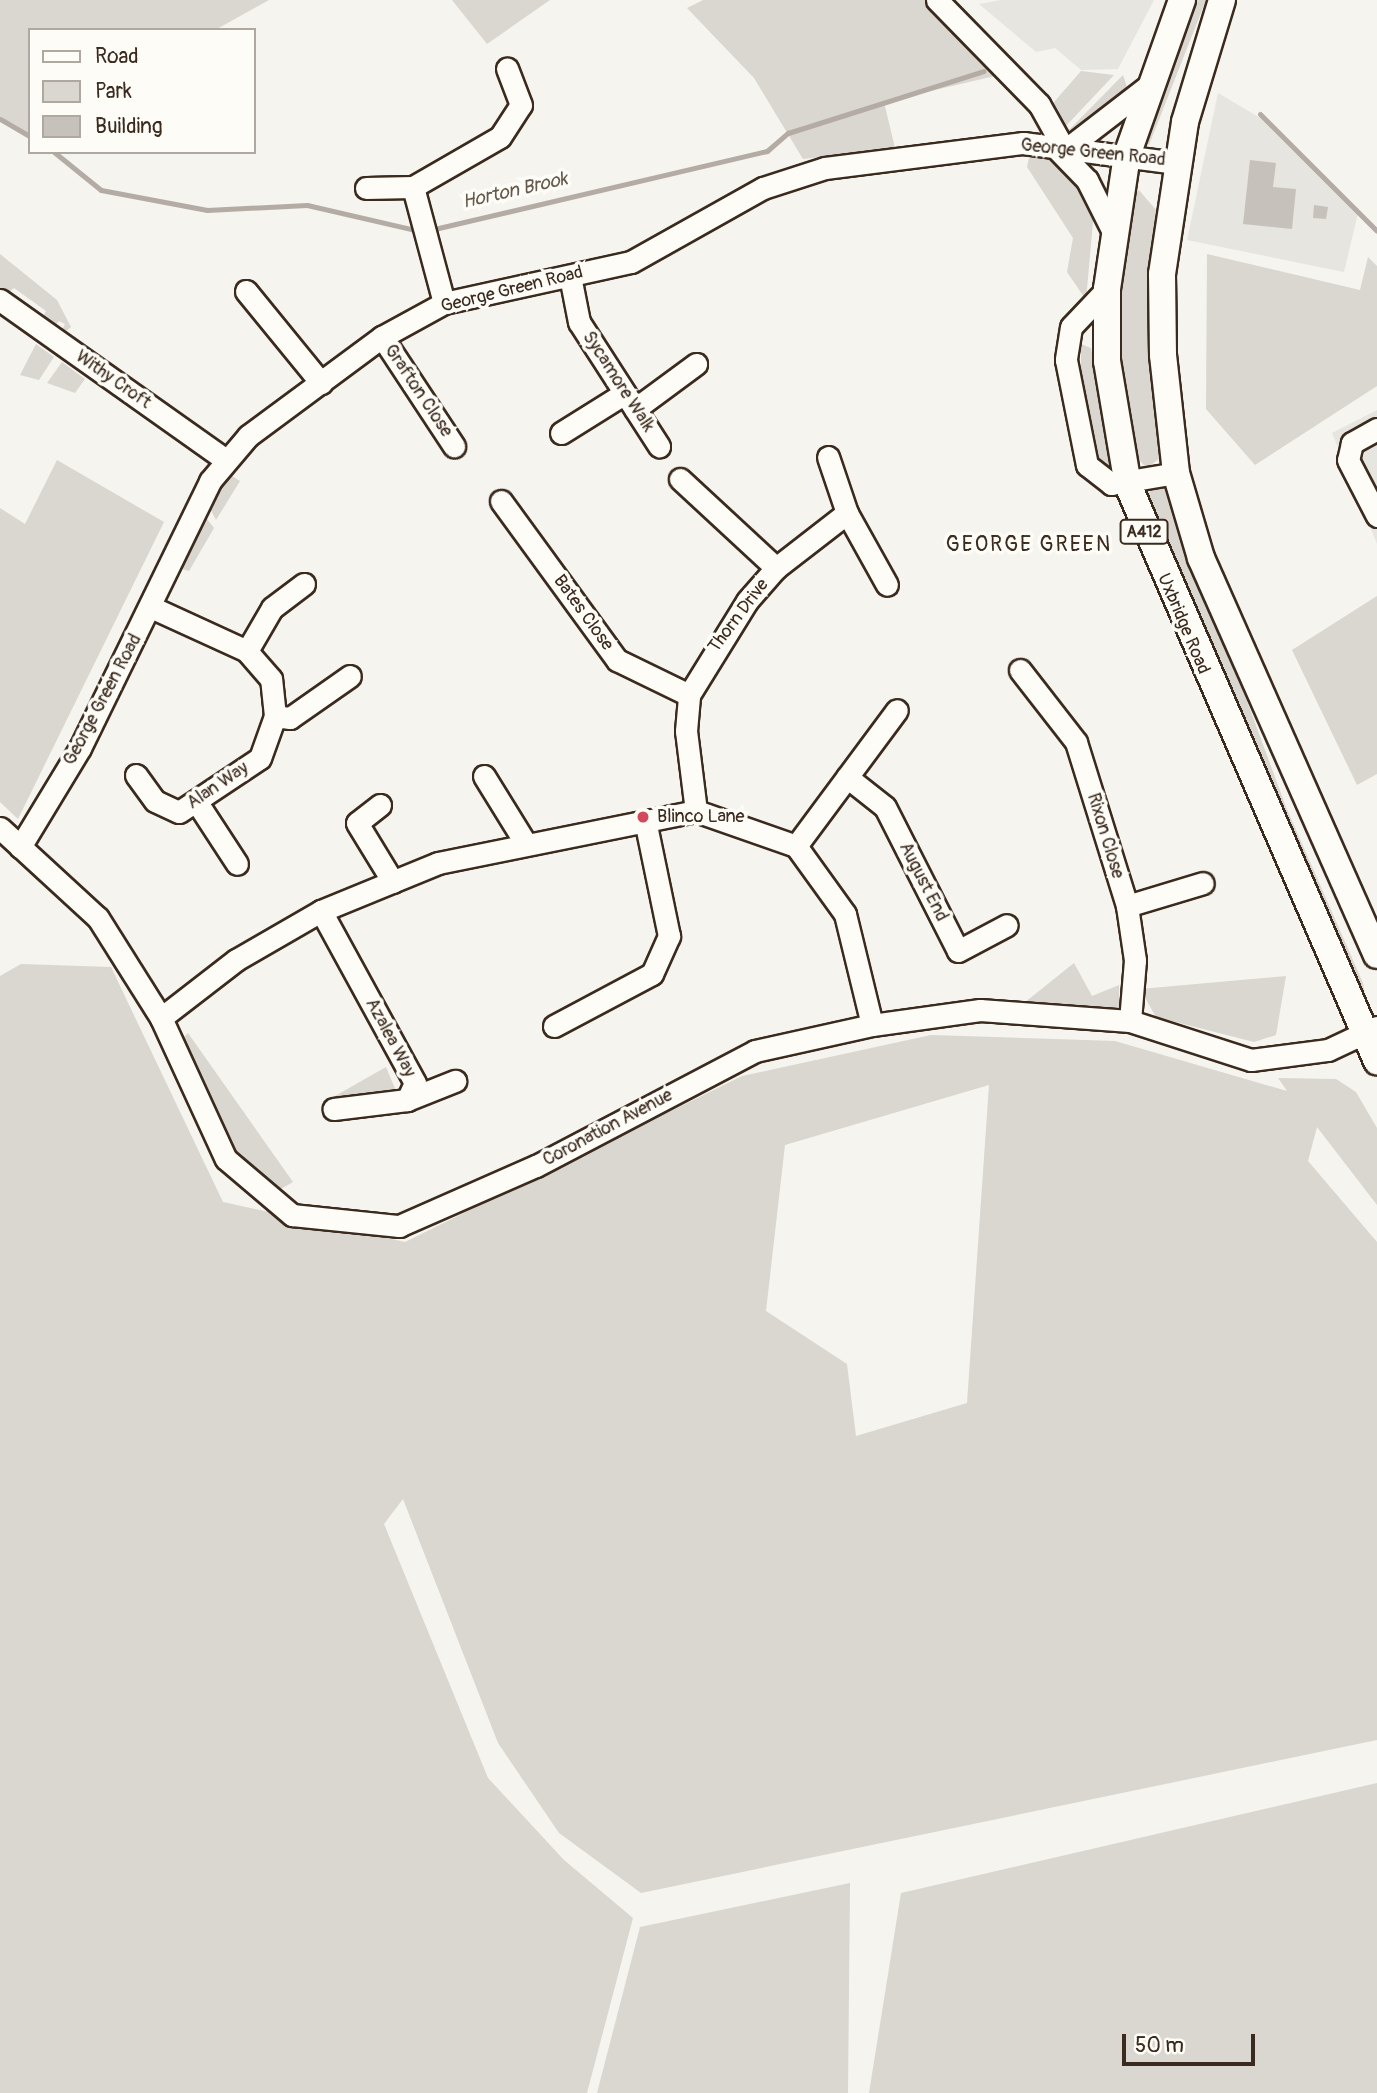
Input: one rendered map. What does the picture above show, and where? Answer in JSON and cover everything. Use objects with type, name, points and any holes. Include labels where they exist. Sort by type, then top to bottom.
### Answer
[{"type":"main road","name":"A412","points":[[1222,0],[1177,163],[1162,274],[1163,355],[1176,473],[1201,558],[1377,955]]},
{"type":"main road","name":"Uxbridge Road","points":[[1181,1],[1127,156],[1107,289],[1107,361],[1128,485],[1371,1030],[1377,1061]]},
{"type":"street","points":[[937,0],[1039,104],[1063,147],[1087,180],[1114,232]]},
{"type":"street","points":[[366,188],[413,187],[515,122],[521,105],[507,69]]},
{"type":"street","points":[[1063,147],[1152,83]]},
{"type":"street","name":"George Green Road","points":[[20,847],[80,748],[151,607],[183,532],[226,460],[382,337],[444,303],[631,262],[763,188],[825,168],[1023,143],[1177,163]]},
{"type":"street","points":[[413,187],[444,303]]},
{"type":"street","name":"Sycamore Walk","points":[[570,276],[579,322],[659,446]]},
{"type":"street","points":[[1107,289],[1071,327],[1066,360],[1087,465],[1101,480],[1128,485],[1176,473]]},
{"type":"street","points":[[246,291],[321,383]]},
{"type":"street","name":"Withy Croft","points":[[0,300],[226,460]]},
{"type":"street","name":"Grafton Close","points":[[382,337],[454,446]]},
{"type":"street","points":[[561,433],[630,401],[696,364]]},
{"type":"street","points":[[1377,429],[1352,443],[1348,460],[1377,516]]},
{"type":"street","points":[[828,457],[847,513],[887,585]]},
{"type":"street","points":[[680,479],[776,568]]},
{"type":"street","name":"Bates Close","points":[[502,501],[617,660],[689,695]]},
{"type":"street","name":"Thorn Drive","points":[[696,811],[686,731],[689,695],[732,623],[776,568],[847,513]]},
{"type":"street","points":[[247,651],[272,608],[304,584]]},
{"type":"street","name":"Alan Way","points":[[136,775],[155,802],[180,812],[260,758],[275,716],[271,679],[247,651],[151,607]]},
{"type":"street","name":"Rixon Close","points":[[1020,670],[1076,742],[1127,906],[1135,960],[1130,1021]]},
{"type":"street","points":[[275,716],[290,718],[350,676]]},
{"type":"street","points":[[796,846],[897,710]]},
{"type":"street","points":[[484,776],[526,844]]},
{"type":"street","name":"August End","points":[[847,777],[885,807],[958,951],[1006,925]]},
{"type":"street","points":[[197,801],[237,864]]},
{"type":"street","points":[[380,805],[357,823],[393,882]]},
{"type":"street","points":[[161,1018],[236,960],[321,911],[438,863],[526,844],[646,825],[696,811],[796,846],[845,914],[872,1025]]},
{"type":"street","points":[[554,1026],[652,974],[668,936],[646,825]]},
{"type":"street","name":"Coronation Avenue","points":[[0,828],[98,918],[161,1018],[226,1159],[292,1215],[399,1226],[536,1166],[755,1051],[872,1025],[980,1010],[1130,1021],[1251,1060],[1328,1050],[1371,1030]]},
{"type":"street","points":[[1127,906],[1203,883]]},
{"type":"street","name":"Azalea Way","points":[[321,911],[415,1083],[407,1100],[334,1109]]},
{"type":"street","points":[[407,1100],[455,1081]]},
{"type":"shaded area","points":[[1001,0],[1154,0],[1118,69],[1081,70],[1055,48],[1036,52],[979,4]]},
{"type":"shaded area","points":[[1218,93],[1269,123],[1359,209],[1344,272],[1187,240]]},
{"type":"shaded area","points":[[1377,410],[1377,544],[1332,433]]},
{"type":"green space","points":[[0,0],[269,0],[219,28],[28,28],[28,133],[24,135],[0,120]]},
{"type":"green space","points":[[452,0],[550,0],[487,44]]},
{"type":"green space","points":[[703,0],[932,0],[999,75],[884,102],[895,148],[803,159],[754,78],[687,8]]},
{"type":"green space","points":[[1195,0],[1206,0],[1149,145],[1144,141]]},
{"type":"green space","points":[[1081,71],[1114,75],[1064,128],[1048,109]]},
{"type":"green space","points":[[1123,75],[1127,87],[1119,102],[1068,131]]},
{"type":"green space","points":[[1042,156],[1075,173],[1094,211],[1086,300],[1067,272],[1073,238],[1027,167],[1029,158]]},
{"type":"green space","points":[[1139,190],[1156,210],[1150,272],[1164,455],[1147,468],[1133,454],[1119,351],[1118,301],[1133,194]]},
{"type":"green space","points":[[0,254],[57,300],[71,327],[58,338],[65,324],[59,321],[49,333],[38,325],[46,311],[14,288],[0,299]]},
{"type":"green space","points":[[1207,254],[1360,290],[1368,257],[1377,266],[1377,386],[1255,465],[1206,409]]},
{"type":"green space","points":[[36,344],[54,357],[39,380],[20,375]]},
{"type":"green space","points":[[1081,344],[1091,348],[1114,466],[1109,473],[1095,458],[1081,405]]},
{"type":"green space","points":[[62,362],[85,379],[75,393],[47,383]]},
{"type":"green space","points":[[57,460],[164,522],[18,819],[0,802],[0,508],[25,524]]},
{"type":"green space","points":[[227,473],[240,481],[216,520],[207,503]]},
{"type":"green space","points":[[1160,486],[1169,489],[1286,807],[1363,983],[1367,1007],[1146,494]]},
{"type":"green space","points":[[202,513],[214,528],[189,571],[179,568]]},
{"type":"green space","points":[[1377,596],[1377,774],[1357,785],[1292,650]]},
{"type":"green space","points":[[1074,963],[1092,996],[1119,985],[1119,1010],[1024,1003]]},
{"type":"green space","points":[[21,964],[111,967],[223,1202],[405,1242],[742,1076],[931,1035],[1115,1041],[1287,1091],[1278,1078],[1336,1079],[1356,1092],[1377,1128],[1377,1205],[1317,1127],[1308,1161],[1377,1242],[1377,1740],[641,1893],[559,1833],[498,1743],[403,1499],[384,1524],[488,1778],[564,1860],[633,1918],[587,2093],[0,2093],[0,976]],"holes":[[[989,1085],[967,1403],[856,1436],[847,1364],[766,1311],[785,1145]]]},
{"type":"green space","points":[[1286,976],[1276,1035],[1254,1042],[1156,1017],[1140,989]]},
{"type":"green space","points":[[188,1033],[293,1182],[274,1193],[232,1160],[176,1046]]},
{"type":"green space","points":[[386,1067],[396,1091],[336,1099],[335,1096]]},
{"type":"green space","points":[[1377,1783],[1377,2093],[869,2093],[901,1893]]},
{"type":"green space","points":[[850,1883],[848,2093],[597,2093],[640,1927]]},
{"type":"building","points":[[1250,160],[1276,163],[1273,187],[1296,189],[1292,229],[1243,224]]},
{"type":"building","points":[[1314,205],[1328,207],[1326,219],[1313,218]]},
{"type":"waterway","name":"Horton Brook","points":[[430,230],[767,151],[788,133],[983,71]]},
{"type":"waterway","name":"Horton Brook","points":[[1260,114],[1377,231]]},
{"type":"waterway","name":"Horton Brook","points":[[0,119],[28,135]]},
{"type":"waterway","name":"Horton Brook","points":[[56,154],[101,190],[207,210],[307,205],[420,231]]},
{"type":"place","name":"Blinco Lane","points":[[643,817]]},
{"type":"district","name":"GEORGE GREEN","points":[[1029,545]]}]
